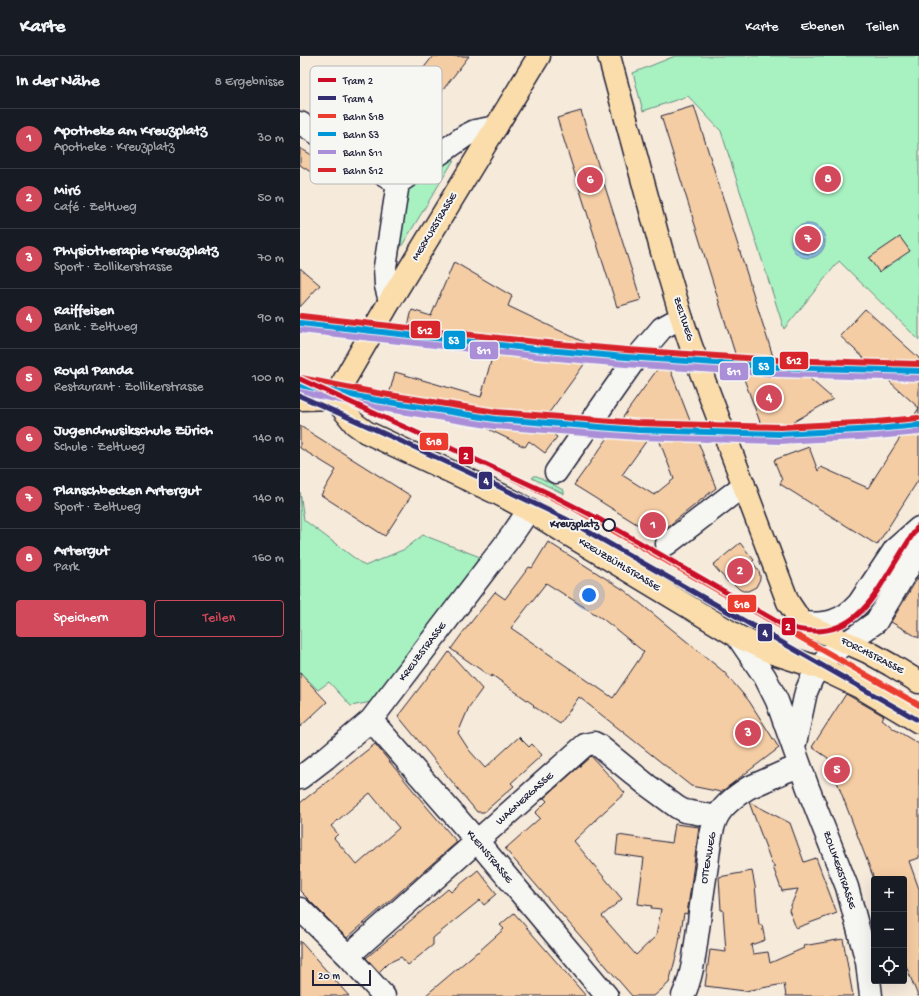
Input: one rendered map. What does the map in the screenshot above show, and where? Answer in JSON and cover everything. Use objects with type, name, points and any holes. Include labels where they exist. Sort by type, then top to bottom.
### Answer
[{"type":"main road","name":"MERKURSTRASSE","points":[[334,398],[445,209],[539,56]]},
{"type":"main road","name":"ZELTWEG","points":[[609,56],[662,252],[682,319],[788,602],[802,623]]},
{"type":"main road","points":[[300,399],[334,398]]},
{"type":"main road","name":"KREUZBÜHLSTRASSE","points":[[334,398],[354,424],[366,432],[501,495],[529,510],[737,636],[773,653],[824,662],[860,687],[919,722]]},
{"type":"main road","name":"FORCHSTRASSE","points":[[802,623],[879,658],[919,682]]},
{"type":"street","points":[[300,122],[310,128]]},
{"type":"street","points":[[442,152],[475,131],[496,127]]},
{"type":"street","points":[[390,301],[386,286],[385,267],[398,184]]},
{"type":"street","points":[[556,472],[633,362],[662,328],[682,319]]},
{"type":"street","points":[[667,544],[744,485]]},
{"type":"street","name":"KREUZSTRASSE","points":[[300,778],[371,720],[512,535],[529,510]]},
{"type":"street","points":[[802,623],[827,623],[842,617],[852,610],[895,549],[919,528]]},
{"type":"street","points":[[797,757],[806,692],[812,678],[824,662],[876,622],[913,560],[919,541]]},
{"type":"street","name":"ZELTWEG","points":[[802,623],[824,662]]},
{"type":"street","name":"ZOLLIKERSTRASSE","points":[[737,636],[765,677],[777,701],[847,888],[867,962],[871,996]]},
{"type":"street","name":"KLEINSTRASSE","points":[[371,720],[477,841],[607,996]]},
{"type":"street","name":"WAGNERGASSE","points":[[348,956],[581,748],[590,743],[598,745],[677,807],[684,811],[717,817]]},
{"type":"street","name":"OTTENWEG","points":[[685,993],[695,954],[710,845],[717,817],[728,804],[742,792],[784,772],[797,757]]},
{"type":"street","points":[[300,908],[348,956],[384,996]]},
{"type":"green space","points":[[675,56],[919,56],[919,340],[839,261],[784,329],[721,131],[688,96],[643,111],[633,73]]},
{"type":"green space","points":[[458,153],[442,179],[442,165]]},
{"type":"green space","points":[[415,184],[439,184],[398,252],[407,193]]},
{"type":"green space","points":[[537,476],[563,490],[564,494],[532,478]]},
{"type":"green space","points":[[300,492],[304,520],[365,566],[405,549],[423,535],[480,557],[371,702],[351,706],[329,682],[318,690],[300,672]]},
{"type":"water","points":[[805,224],[811,224],[815,225],[822,231],[825,241],[824,248],[818,255],[811,258],[805,258],[801,257],[794,251],[791,244],[791,238],[792,234],[798,227]]},
{"type":"building","points":[[433,56],[469,56],[442,91],[442,66],[425,66]]},
{"type":"building","points":[[694,106],[776,366],[797,360],[801,371],[833,399],[766,438],[738,363],[661,116]]},
{"type":"building","points":[[581,111],[641,300],[617,307],[557,118]]},
{"type":"building","points":[[300,148],[310,154],[310,171],[300,165]]},
{"type":"building","points":[[900,237],[910,251],[879,272],[869,258]]},
{"type":"building","points":[[454,262],[512,296],[508,306],[596,348],[540,425],[557,437],[545,453],[529,441],[525,447],[486,428],[489,425],[466,410],[464,413],[390,391],[395,372],[481,397],[494,350],[427,331],[426,335],[407,330],[412,310],[431,316]]},
{"type":"building","points":[[300,268],[320,285],[300,307]]},
{"type":"building","points":[[865,309],[919,358],[919,408],[880,373],[881,371],[879,372],[840,336]]},
{"type":"building","points":[[659,367],[670,369],[716,488],[656,536],[574,485]],"holes":[[[655,429],[674,479],[654,495],[622,475]]]},
{"type":"building","points":[[919,408],[919,479],[877,545],[780,484],[782,480],[774,460],[809,447],[818,471],[821,467],[868,488]]},
{"type":"building","points":[[300,426],[411,496],[385,536],[321,495],[336,470],[300,448]]},
{"type":"building","points":[[548,542],[624,590],[724,672],[749,701],[779,748],[721,792],[691,786],[579,697],[560,724],[492,675],[491,677],[451,649],[495,592],[505,599],[529,567],[532,568]],"holes":[[[546,583],[603,619],[644,652],[613,698],[511,628]]]},
{"type":"building","points":[[740,543],[754,560],[752,562],[759,571],[760,575],[760,579],[756,587],[748,591],[739,589],[730,580],[728,582],[713,565]]},
{"type":"building","points":[[919,576],[919,638],[891,622]]},
{"type":"building","points":[[449,652],[482,689],[469,707],[458,733],[469,750],[485,768],[519,737],[529,747],[532,744],[542,755],[511,783],[514,786],[484,812],[477,812],[398,716]]},
{"type":"building","points":[[300,673],[327,702],[300,727]]},
{"type":"building","points":[[846,694],[884,716],[882,719],[894,729],[919,744],[919,858],[909,861],[919,889],[919,996],[907,968],[907,876],[873,876],[828,758],[812,747]]},
{"type":"building","points":[[375,744],[457,842],[347,938],[300,891],[300,803]],"holes":[[[370,793],[399,828],[357,865],[334,838],[338,834],[331,826]]]},
{"type":"building","points":[[591,756],[625,793],[574,841],[622,899],[602,916],[636,955],[656,936],[661,909],[638,904],[644,858],[616,854],[618,835],[672,843],[675,824],[699,827],[687,914],[684,913],[678,949],[669,983],[654,996],[632,996],[505,849],[540,818],[535,813],[547,801],[544,798]]},
{"type":"building","points":[[749,802],[790,823],[804,862],[816,858],[837,913],[796,928],[789,910],[798,889],[782,891],[773,867],[776,867],[772,864]]},
{"type":"building","points":[[478,870],[497,894],[484,905],[480,900],[433,938],[433,945],[408,965],[401,957],[388,963],[379,972],[366,958],[448,889],[451,892]]},
{"type":"building","points":[[752,871],[759,925],[762,925],[765,940],[751,945],[753,954],[768,952],[770,963],[804,948],[803,946],[843,939],[853,996],[786,996],[784,984],[745,991],[705,986],[710,950],[726,952],[719,877]]},
{"type":"building","points":[[514,913],[586,996],[425,996],[504,929],[500,925]]},
{"type":"building","points":[[300,941],[349,996],[300,996]]},
{"type":"tram line","name":"2","points":[[300,379],[546,492],[597,518],[781,624],[793,628],[817,631],[828,630],[848,622],[858,614],[875,594],[919,525]]},
{"type":"tram line","name":"4","points":[[300,396],[433,456],[566,519],[916,719]]},
{"type":"rail line","name":"S12","points":[[301,316],[536,342],[627,350],[778,360],[919,364]]},
{"type":"rail line","name":"S3","points":[[300,323],[535,349],[626,357],[778,367],[919,371]]},
{"type":"rail line","name":"S11","points":[[300,330],[534,356],[625,364],[778,374],[919,378]]},
{"type":"rail line","name":"S12","points":[[301,378],[377,393],[496,412],[638,423],[780,427],[876,422],[918,418]]},
{"type":"rail line","name":"S18","points":[[303,382],[438,443],[572,507],[919,705]]},
{"type":"rail line","name":"S3","points":[[300,385],[376,400],[495,419],[638,430],[780,434],[877,429],[919,425]]},
{"type":"rail line","name":"S11","points":[[300,392],[375,407],[494,426],[637,437],[780,441],[877,436],[919,432]]},
{"type":"place","name":"Artergut","points":[[828,179]]},
{"type":"place","name":"Jugendmusikschule Zürich","points":[[590,180]]},
{"type":"place","name":"Planschbecken Artergut","points":[[808,239]]},
{"type":"place","name":"Raiffeisen","points":[[769,398]]},
{"type":"place","name":"Kreuzplatz","points":[[609,525]]},
{"type":"place","name":"Apotheke am Kreuzplatz","points":[[653,525]]},
{"type":"place","name":"Miró","points":[[740,571]]},
{"type":"place","name":"Physiotherapie Kreuzplatz","points":[[748,733]]},
{"type":"place","name":"Royal Panda","points":[[837,770]]}]
